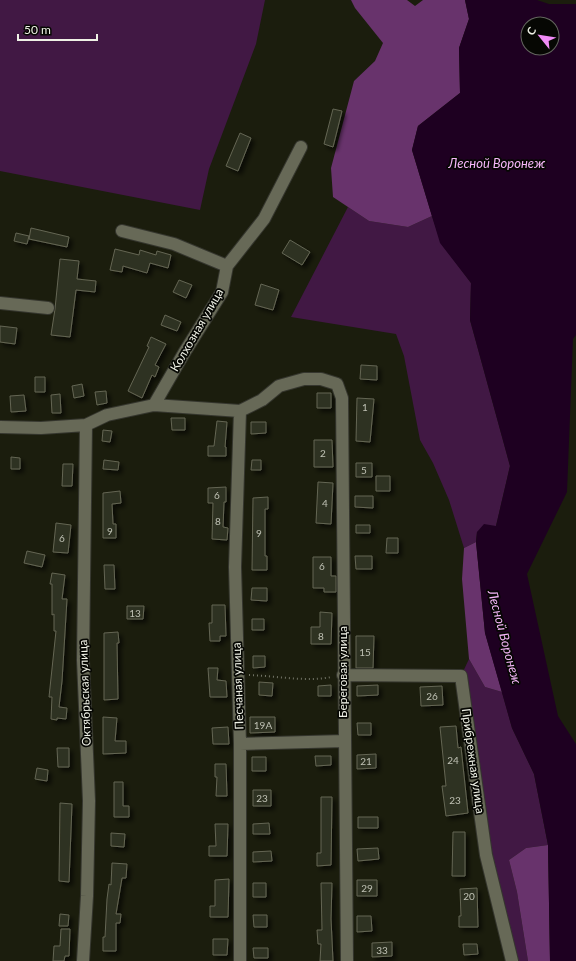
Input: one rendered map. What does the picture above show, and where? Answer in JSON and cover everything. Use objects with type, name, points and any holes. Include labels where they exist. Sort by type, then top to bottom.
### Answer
[{"type":"street","points":[[122,232],[174,244],[227,266],[264,219],[301,147]]},
{"type":"street","name":"Колхозная улица","points":[[154,405],[222,292],[227,266]]},
{"type":"street","points":[[0,303],[48,308]]},
{"type":"street","name":"Береговая улица","points":[[240,411],[262,400],[279,386],[304,379],[321,379],[337,384],[342,398],[343,675],[347,961]]},
{"type":"street","points":[[0,427],[41,428],[86,425],[107,415],[154,405],[240,411]]},
{"type":"street","name":"Песчаная улица","points":[[240,411],[235,567],[240,744],[240,961]]},
{"type":"street","name":"Октябрьская улица","points":[[83,961],[87,896],[89,801],[83,660],[86,425]]},
{"type":"street","name":"Прибрежная улица","points":[[343,675],[461,676],[486,855],[512,961]]},
{"type":"street","points":[[240,744],[344,741]]},
{"type":"path","points":[[238,675],[284,676],[294,679],[325,679],[343,675]]},
{"type":"shaded area","points":[[0,0],[265,0],[256,44],[209,169],[200,210],[0,171]]},
{"type":"shaded area","points":[[351,0],[407,0],[415,6],[423,0],[465,0],[469,19],[459,48],[460,93],[418,126],[412,150],[432,216],[408,227],[369,221],[333,197],[331,168],[354,81],[375,61],[383,43],[355,8]]},
{"type":"shaded area","points":[[348,207],[369,221],[408,227],[432,216],[441,243],[471,283],[470,320],[510,466],[496,526],[477,532],[476,542],[464,548],[449,500],[433,463],[420,440],[404,356],[396,334],[291,317]]},
{"type":"shaded area","points":[[476,542],[485,633],[502,692],[485,687],[469,659],[462,579],[464,548]]},
{"type":"shaded area","points":[[469,659],[485,687],[502,692],[512,728],[534,774],[548,845],[526,848],[509,860],[517,892],[528,961],[512,961],[501,919],[461,676]]},
{"type":"shaded area","points":[[548,845],[550,961],[528,961],[517,892],[509,860],[526,848]]},
{"type":"water","name":"Лесной Воронеж","points":[[465,0],[537,0],[549,4],[576,4],[576,335],[573,339],[567,492],[527,574],[558,716],[576,744],[576,961],[550,961],[548,845],[534,774],[512,728],[485,633],[476,542],[477,532],[484,524],[496,526],[510,466],[470,320],[471,283],[440,243],[412,150],[418,126],[460,93],[459,48],[469,19]]},
{"type":"building","points":[[333,109],[342,111],[333,147],[324,144]]},
{"type":"building","points":[[240,133],[251,138],[238,171],[226,166]]},
{"type":"building","points":[[31,228],[69,237],[67,247],[29,239]]},
{"type":"building","points":[[16,233],[29,236],[27,244],[14,241]]},
{"type":"building","points":[[290,240],[310,252],[302,265],[282,253]]},
{"type":"building","points":[[115,249],[139,255],[140,250],[156,255],[157,251],[171,255],[168,268],[150,263],[147,273],[123,266],[122,272],[110,270]]},
{"type":"building","points":[[60,259],[79,261],[77,279],[96,281],[95,292],[76,290],[70,337],[51,335]]},
{"type":"building","points":[[179,280],[192,285],[186,298],[173,292]]},
{"type":"building","points":[[261,284],[279,290],[273,310],[255,305]]},
{"type":"building","points":[[165,315],[181,322],[177,331],[161,325]]},
{"type":"building","points":[[0,326],[17,328],[15,344],[0,342]]},
{"type":"building","points":[[151,337],[166,344],[155,365],[159,367],[155,377],[152,375],[142,398],[128,391],[149,347],[147,346]]},
{"type":"building","points":[[361,365],[377,366],[377,380],[360,379]]},
{"type":"building","points":[[35,377],[45,377],[45,392],[35,392]]},
{"type":"building","points":[[82,384],[84,396],[74,398],[72,386]]},
{"type":"building","points":[[106,391],[107,403],[97,405],[95,392]]},
{"type":"building","points":[[317,393],[331,393],[331,408],[317,408]]},
{"type":"building","points":[[60,394],[61,413],[52,413],[51,395]]},
{"type":"building","points":[[24,395],[26,411],[11,412],[10,396]]},
{"type":"building","points":[[357,398],[374,399],[370,442],[356,441]]},
{"type":"building","points":[[171,418],[185,418],[185,430],[172,430]]},
{"type":"building","points":[[217,421],[227,422],[225,447],[226,456],[208,456],[208,446],[214,446]]},
{"type":"building","points":[[251,422],[266,422],[266,433],[251,434]]},
{"type":"building","points":[[103,430],[112,431],[110,442],[102,441]]},
{"type":"building","points":[[314,440],[332,440],[333,467],[314,467]]},
{"type":"building","points":[[11,457],[20,458],[20,469],[11,469]]},
{"type":"building","points":[[104,460],[119,462],[118,470],[103,469]]},
{"type":"building","points":[[252,460],[261,460],[261,470],[251,470]]},
{"type":"building","points":[[356,463],[372,463],[372,477],[356,477]]},
{"type":"building","points":[[63,464],[73,464],[72,486],[62,486]]},
{"type":"building","points":[[376,476],[390,476],[390,491],[376,491]]},
{"type":"building","points":[[318,482],[333,483],[331,524],[316,523]]},
{"type":"building","points":[[226,487],[223,527],[228,528],[227,540],[212,539],[213,503],[208,503],[208,488]]},
{"type":"building","points":[[120,491],[121,503],[112,504],[113,524],[116,524],[116,538],[103,538],[103,493]]},
{"type":"building","points":[[355,496],[373,496],[373,508],[355,507]]},
{"type":"building","points":[[268,497],[268,509],[265,509],[265,556],[267,556],[267,570],[252,570],[253,498]]},
{"type":"building","points":[[56,523],[71,525],[68,553],[53,552]]},
{"type":"building","points":[[356,525],[370,525],[370,533],[356,533]]},
{"type":"building","points":[[387,538],[398,538],[398,553],[386,553]]},
{"type":"building","points":[[27,551],[45,555],[42,567],[24,563]]},
{"type":"building","points":[[355,556],[372,556],[372,569],[356,569]]},
{"type":"building","points":[[313,557],[331,557],[331,576],[336,576],[336,592],[324,592],[324,588],[313,588]]},
{"type":"building","points":[[104,565],[114,565],[115,589],[105,589]]},
{"type":"building","points":[[52,573],[65,575],[62,599],[67,599],[59,707],[67,708],[66,719],[57,718],[57,720],[51,719],[52,697],[49,697],[56,631],[54,631],[54,614],[52,615],[52,584],[50,584]]},
{"type":"building","points":[[252,588],[267,588],[267,601],[251,600]]},
{"type":"building","points":[[212,605],[225,605],[226,636],[220,636],[220,641],[210,641],[209,623],[212,623]]},
{"type":"building","points":[[127,606],[144,606],[143,619],[127,619]]},
{"type":"building","points":[[320,612],[332,613],[331,644],[311,644],[311,627],[320,627]]},
{"type":"building","points":[[252,619],[264,619],[264,630],[252,630]]},
{"type":"building","points":[[118,632],[118,699],[104,700],[104,633]]},
{"type":"building","points":[[356,636],[374,636],[373,668],[356,668]]},
{"type":"building","points":[[253,656],[265,656],[265,667],[253,668]]},
{"type":"building","points":[[208,668],[218,668],[217,680],[226,681],[227,697],[210,697]]},
{"type":"building","points":[[259,682],[273,683],[272,696],[259,695]]},
{"type":"building","points":[[331,685],[331,696],[318,696],[318,686]]},
{"type":"building","points":[[378,685],[378,695],[357,696],[357,686]]},
{"type":"building","points":[[442,686],[443,705],[421,706],[420,687]]},
{"type":"building","points":[[103,717],[117,718],[115,741],[126,741],[126,753],[103,754]]},
{"type":"building","points":[[250,717],[275,717],[275,732],[250,733]]},
{"type":"building","points":[[357,723],[371,723],[371,735],[358,735]]},
{"type":"building","points":[[456,726],[458,748],[461,747],[468,813],[446,816],[442,786],[446,786],[440,727]]},
{"type":"building","points":[[228,727],[229,744],[213,744],[212,728]]},
{"type":"building","points":[[57,748],[69,748],[69,767],[58,767]]},
{"type":"building","points":[[376,754],[376,768],[357,769],[357,755]]},
{"type":"building","points":[[315,756],[331,756],[331,765],[316,766]]},
{"type":"building","points":[[252,757],[266,757],[266,771],[252,771]]},
{"type":"building","points":[[215,764],[226,764],[227,796],[216,796],[217,777],[215,777]]},
{"type":"building","points":[[37,768],[48,770],[47,781],[35,779]]},
{"type":"building","points":[[114,782],[123,782],[123,806],[129,806],[129,817],[114,817]]},
{"type":"building","points":[[253,790],[271,790],[271,806],[253,806]]},
{"type":"building","points":[[321,797],[332,797],[331,865],[317,866],[317,853],[321,853]]},
{"type":"building","points":[[60,803],[72,804],[69,882],[59,881]]},
{"type":"building","points":[[358,817],[378,817],[378,828],[358,828]]},
{"type":"building","points":[[269,823],[270,834],[253,834],[253,824]]},
{"type":"building","points":[[215,824],[228,824],[227,856],[209,856],[209,846],[216,846]]},
{"type":"building","points":[[453,832],[465,832],[465,876],[452,876]]},
{"type":"building","points":[[111,833],[125,834],[124,847],[111,846]]},
{"type":"building","points":[[378,848],[379,859],[358,861],[357,849]]},
{"type":"building","points":[[271,851],[272,861],[253,862],[253,852]]},
{"type":"building","points":[[112,863],[127,864],[126,878],[122,878],[116,914],[121,914],[120,923],[116,923],[116,951],[103,951],[103,937],[105,937],[107,899],[109,884],[111,885]]},
{"type":"building","points":[[229,879],[228,917],[210,917],[210,906],[215,906],[215,880]]},
{"type":"building","points":[[357,880],[377,880],[377,896],[357,896]]},
{"type":"building","points":[[253,883],[266,883],[266,897],[253,897]]},
{"type":"building","points":[[321,883],[332,883],[331,919],[333,961],[320,961],[321,944],[318,944],[317,930],[322,930]]},
{"type":"building","points":[[477,888],[478,927],[459,927],[459,916],[461,916],[460,889]]},
{"type":"building","points":[[60,914],[69,915],[68,926],[59,926]]},
{"type":"building","points":[[253,915],[267,915],[267,927],[254,927]]},
{"type":"building","points":[[357,916],[371,916],[372,931],[357,932]]},
{"type":"building","points":[[61,929],[70,929],[69,956],[65,956],[64,961],[53,961],[54,946],[60,946]]},
{"type":"building","points":[[213,939],[228,939],[227,955],[213,955]]},
{"type":"building","points":[[392,942],[392,956],[372,957],[372,943]]},
{"type":"building","points":[[463,944],[477,944],[478,954],[464,955]]},
{"type":"building","points":[[253,948],[268,948],[268,958],[254,958]]}]
